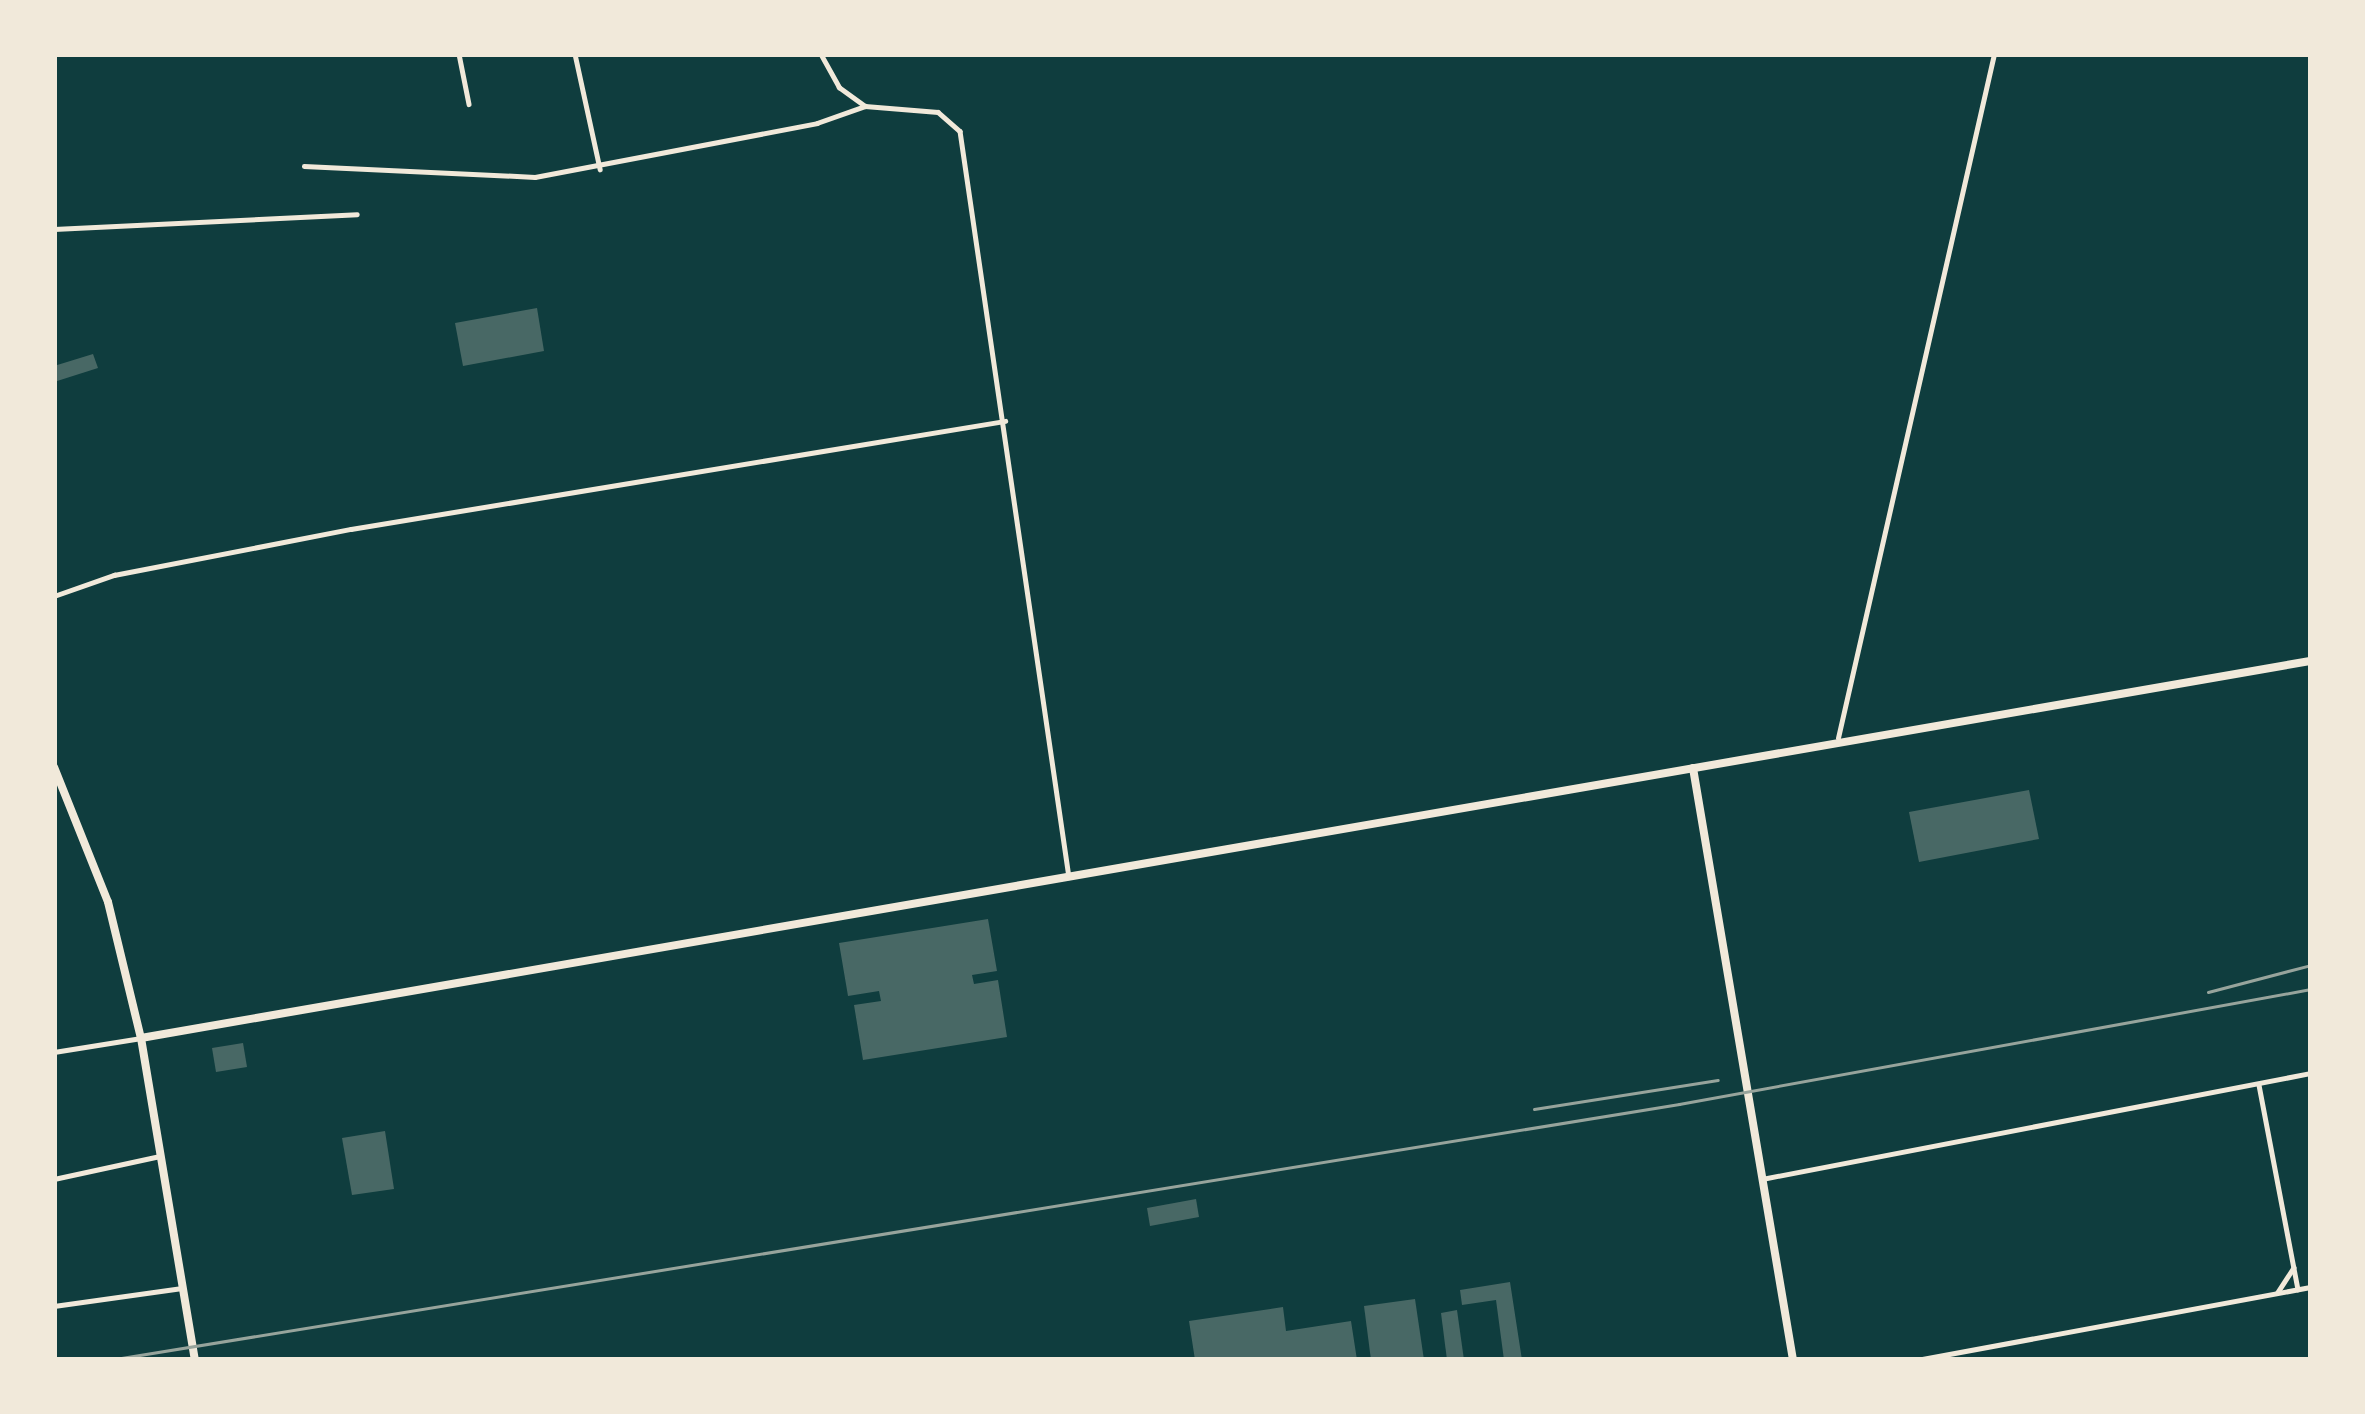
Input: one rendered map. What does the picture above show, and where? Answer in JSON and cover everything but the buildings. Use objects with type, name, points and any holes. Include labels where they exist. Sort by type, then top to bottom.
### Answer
[{"type":"main road","points":[[141,1038],[1838,738],[2311,661]]},
{"type":"main road","points":[[54,767],[108,902],[141,1038],[195,1360]]},
{"type":"main road","points":[[1694,767],[1793,1360]]},
{"type":"street","points":[[459,54],[469,104]]},
{"type":"street","points":[[575,54],[600,169]]},
{"type":"street","points":[[821,54],[839,87],[865,106]]},
{"type":"street","points":[[1838,738],[1994,54]]},
{"type":"street","points":[[304,166],[455,179],[600,169],[865,106],[938,112],[960,130],[1069,877]]},
{"type":"street","points":[[54,229],[357,214]]},
{"type":"street","points":[[54,596],[114,575],[329,533],[1005,421]]},
{"type":"street","points":[[54,1052],[141,1038]]},
{"type":"street","points":[[1762,1179],[2311,1073]]},
{"type":"street","points":[[2259,1085],[2298,1289]]},
{"type":"street","points":[[54,1179],[161,1156]]},
{"type":"street","points":[[2277,1293],[2294,1267]]},
{"type":"street","points":[[1917,1360],[2311,1287]]},
{"type":"street","points":[[54,1306],[182,1288]]},
{"type":"railway","points":[[2208,992],[2311,965]]},
{"type":"railway","points":[[109,1360],[1679,1104],[2311,989]]},
{"type":"railway","points":[[1534,1109],[1718,1080]]}]
